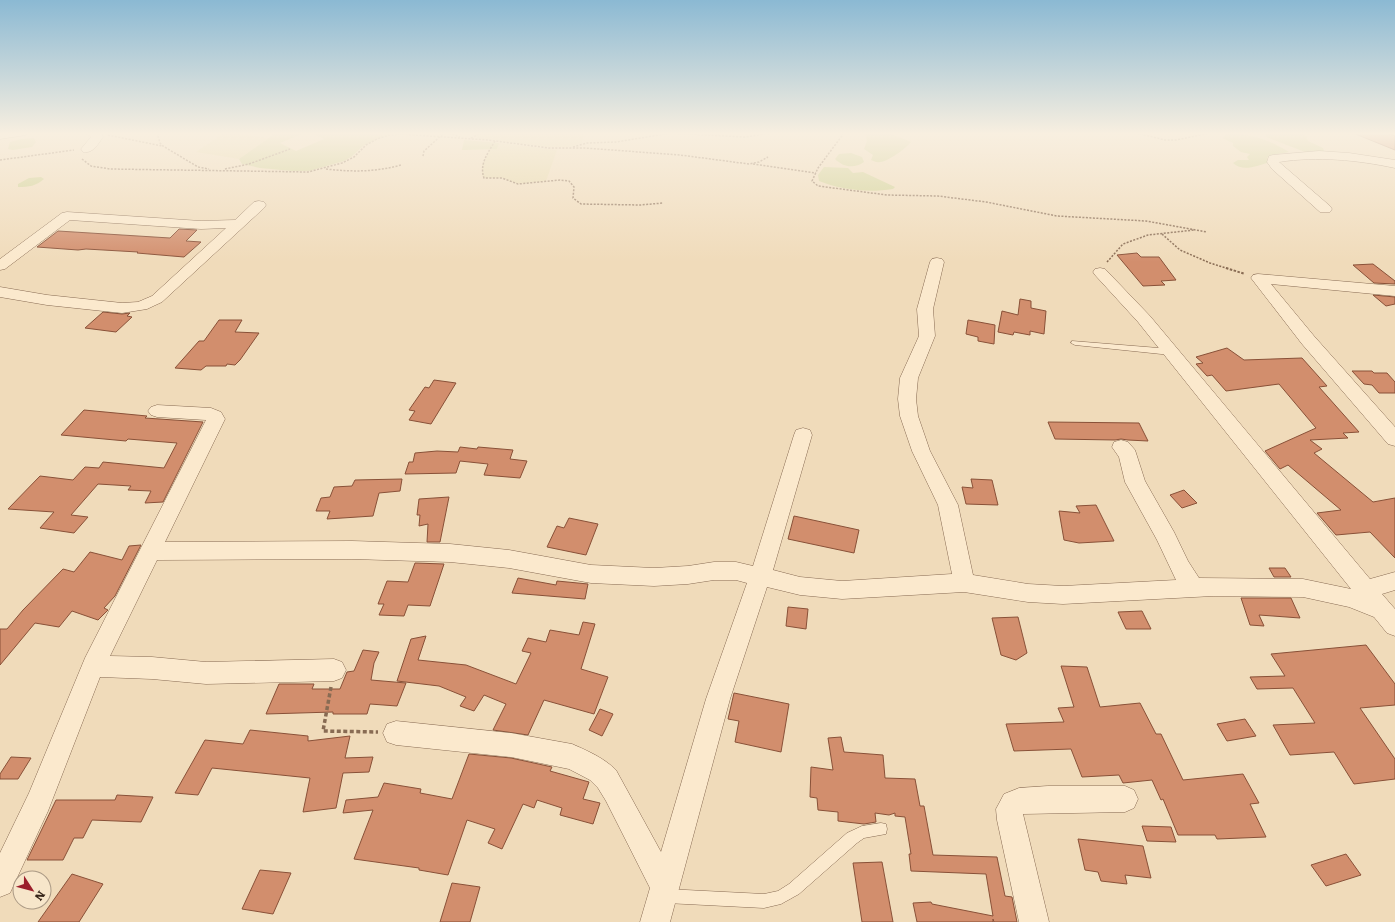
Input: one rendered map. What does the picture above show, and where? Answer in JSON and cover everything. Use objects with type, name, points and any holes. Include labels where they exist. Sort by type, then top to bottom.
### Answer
[{"type":"street","points":[[1287,176],[1325,209]]},
{"type":"street","points":[[0,292],[46,300],[114,307],[133,308],[141,306],[157,300],[260,205]]},
{"type":"street","points":[[0,266],[67,216],[201,225],[239,224]]},
{"type":"street","points":[[938,262],[925,308],[927,336],[909,378],[907,399],[910,416],[921,451],[948,505],[964,583]]},
{"type":"street","points":[[1100,272],[1134,308],[1171,352],[1388,618]]},
{"type":"street","points":[[1258,278],[1395,291]]},
{"type":"street","points":[[1258,278],[1308,340],[1395,439]]},
{"type":"street","points":[[0,884],[39,802],[93,666],[216,419],[215,416],[211,414],[157,411]]},
{"type":"street","points":[[655,922],[718,699],[760,576],[803,435]]},
{"type":"street","points":[[1121,447],[1128,455],[1135,482],[1167,538],[1179,566],[1193,588]]},
{"type":"street","points":[[150,551],[352,550],[450,552],[477,554],[552,568],[612,576],[654,577],[688,575],[714,570],[736,571],[800,586],[842,590],[964,583],[1028,593],[1063,595],[1193,588],[1303,588],[1351,598],[1388,618]]},
{"type":"street","points":[[1366,590],[1395,581]]},
{"type":"street","points":[[93,666],[152,668],[206,673],[334,670]]},
{"type":"street","points":[[396,733],[511,744],[572,757],[599,771],[607,779],[615,792],[652,864],[664,891]]},
{"type":"street","points":[[1034,922],[1010,820],[1009,808],[1012,803],[1017,801],[1125,799]]},
{"type":"lane","points":[[1075,343],[1171,352]]},
{"type":"lane","points":[[664,891],[764,901],[781,897],[794,889],[852,838],[862,832],[881,829]]},
{"type":"path","points":[[483,176],[484,178],[502,178],[518,184],[560,180],[569,181],[574,187],[573,198],[581,204],[640,204],[663,202]]},
{"type":"path","points":[[814,176],[812,181],[818,186],[834,189],[886,195],[938,196],[986,202],[1057,216],[1146,221],[1207,232]]},
{"type":"path","points":[[1100,272],[1123,244],[1148,235],[1196,230]]},
{"type":"path","points":[[1162,233],[1180,250],[1258,278]]},
{"type":"path","points":[[334,670],[323,731],[396,733]]},
{"type":"shaded area","points":[[483,176],[548,176],[546,181],[518,184],[502,178],[484,178]]},
{"type":"green space","points":[[818,176],[872,176],[895,187],[893,189],[865,191],[846,189],[819,181]]},
{"type":"green space","points":[[41,177],[44,179],[35,185],[18,187],[18,184],[29,178]]},
{"type":"building","points":[[179,229],[197,230],[186,241],[201,242],[184,257],[137,253],[138,252],[37,247],[58,231],[170,238]]},
{"type":"building","points":[[1137,253],[1141,257],[1159,257],[1176,280],[1161,281],[1165,285],[1143,286],[1117,255]]},
{"type":"building","points":[[1373,264],[1395,281],[1395,284],[1374,283],[1353,265]]},
{"type":"building","points":[[1373,295],[1395,297],[1395,304],[1386,306]]},
{"type":"building","points":[[1020,299],[1031,301],[1031,308],[1046,311],[1044,334],[1030,331],[1030,335],[1014,332],[1013,335],[998,332],[1002,311],[1018,315]]},
{"type":"building","points":[[103,312],[122,314],[130,313],[127,316],[132,317],[116,332],[85,328]]},
{"type":"building","points":[[219,320],[242,320],[235,332],[259,333],[240,360],[235,365],[227,364],[226,366],[206,366],[201,370],[175,368],[199,341],[204,341]]},
{"type":"building","points":[[968,320],[995,325],[994,344],[978,341],[978,337],[966,334]]},
{"type":"building","points":[[1227,348],[1244,360],[1302,358],[1327,386],[1319,387],[1359,432],[1343,433],[1348,438],[1310,440],[1322,449],[1314,453],[1373,502],[1395,498],[1395,558],[1370,532],[1336,535],[1317,513],[1341,510],[1288,465],[1280,469],[1265,451],[1316,428],[1279,384],[1226,391],[1212,375],[1207,376],[1196,364],[1203,363],[1196,357]]},
{"type":"building","points":[[1352,371],[1387,373],[1395,382],[1395,393],[1379,393],[1372,385],[1364,384]]},
{"type":"building","points":[[434,380],[456,383],[431,424],[409,420],[415,411],[409,410],[425,387],[429,388]]},
{"type":"building","points":[[84,410],[147,416],[145,418],[203,422],[163,502],[145,503],[151,491],[128,490],[131,486],[98,484],[71,515],[88,517],[74,533],[40,528],[54,512],[8,509],[40,476],[73,480],[85,467],[99,468],[103,462],[164,468],[177,443],[128,439],[126,441],[61,435]]},
{"type":"building","points":[[1048,422],[1139,423],[1148,441],[1121,439],[1055,439]]},
{"type":"building","points":[[460,447],[513,450],[510,459],[527,461],[520,478],[484,475],[488,464],[460,461],[456,473],[405,474],[409,462],[413,462],[415,453],[437,451],[458,452]]},
{"type":"building","points":[[402,479],[400,491],[379,493],[373,516],[327,519],[330,511],[316,511],[321,498],[330,497],[334,487],[352,486],[355,480]]},
{"type":"building","points":[[971,479],[992,480],[998,505],[966,504],[962,487],[973,488]]},
{"type":"building","points":[[1184,490],[1197,503],[1182,508],[1170,495]]},
{"type":"building","points":[[449,497],[440,542],[427,542],[428,524],[419,526],[420,515],[417,515],[419,499]]},
{"type":"building","points":[[1096,505],[1114,541],[1079,543],[1064,540],[1059,511],[1080,513],[1076,506]]},
{"type":"building","points":[[794,516],[859,530],[854,553],[788,539]]},
{"type":"building","points":[[569,518],[598,524],[586,555],[547,547],[557,526],[564,528]]},
{"type":"building","points":[[141,545],[115,596],[104,608],[108,610],[98,620],[72,611],[59,627],[35,623],[0,665],[0,629],[7,629],[23,610],[63,569],[74,572],[90,552],[122,560],[129,546]]},
{"type":"building","points":[[415,563],[444,564],[430,606],[408,605],[404,616],[379,615],[384,604],[378,604],[387,581],[408,582]]},
{"type":"building","points":[[1269,568],[1285,568],[1291,577],[1274,577]]},
{"type":"building","points":[[518,578],[556,585],[557,581],[588,584],[585,599],[512,593]]},
{"type":"building","points":[[1241,598],[1291,598],[1300,618],[1259,615],[1264,626],[1250,625]]},
{"type":"building","points":[[788,607],[808,609],[806,629],[786,626]]},
{"type":"building","points":[[1142,611],[1151,629],[1126,629],[1118,612]]},
{"type":"building","points":[[1018,617],[1027,653],[1016,660],[1001,655],[992,618]]},
{"type":"building","points":[[583,622],[595,624],[581,669],[608,677],[594,714],[544,700],[528,735],[493,730],[506,704],[484,695],[474,711],[460,706],[466,697],[439,686],[397,681],[411,639],[426,636],[418,660],[466,665],[516,684],[531,653],[522,651],[528,638],[546,642],[550,630],[579,635]]},
{"type":"building","points":[[1366,645],[1395,684],[1395,705],[1360,708],[1395,759],[1395,779],[1354,784],[1334,752],[1290,755],[1273,725],[1315,723],[1293,688],[1257,689],[1250,677],[1285,676],[1271,654]]},
{"type":"building","points":[[363,650],[379,652],[374,663],[371,680],[406,683],[397,706],[370,704],[367,714],[333,714],[333,712],[266,714],[279,684],[314,684],[312,689],[340,689],[347,672],[354,671]]},
{"type":"building","points":[[1061,666],[1087,667],[1100,707],[1140,703],[1156,734],[1161,734],[1183,780],[1243,774],[1259,803],[1250,804],[1266,837],[1217,839],[1215,835],[1178,835],[1163,799],[1161,800],[1152,780],[1123,783],[1119,775],[1082,777],[1071,749],[1014,751],[1006,724],[1064,722],[1058,708],[1074,707]]},
{"type":"building","points":[[734,693],[789,704],[781,752],[735,742],[739,721],[728,719]]},
{"type":"building","points":[[600,709],[613,714],[602,736],[589,730]]},
{"type":"building","points":[[1245,719],[1256,736],[1227,741],[1217,724]]},
{"type":"building","points":[[250,730],[308,736],[308,741],[350,736],[345,758],[373,757],[369,772],[343,773],[336,808],[303,812],[310,778],[212,768],[198,795],[175,793],[205,740],[243,744]]},
{"type":"building","points":[[841,737],[844,752],[883,755],[885,778],[915,779],[920,806],[924,806],[933,855],[997,857],[1005,896],[1012,897],[1017,922],[994,922],[993,919],[993,922],[917,922],[913,903],[931,902],[932,904],[993,916],[986,874],[911,871],[909,854],[911,854],[905,817],[895,816],[895,813],[889,815],[875,813],[876,822],[864,824],[838,821],[838,812],[818,810],[817,798],[810,797],[811,767],[833,770],[828,738]]},
{"type":"building","points":[[469,754],[511,758],[552,767],[550,771],[589,782],[583,799],[600,803],[593,824],[560,815],[562,808],[537,800],[534,808],[523,804],[502,849],[488,843],[495,829],[467,820],[448,875],[419,870],[419,868],[354,859],[373,810],[343,813],[346,800],[378,797],[384,783],[421,789],[420,793],[452,799]]},
{"type":"building","points":[[11,757],[31,758],[18,779],[0,779],[0,774]]},
{"type":"building","points":[[117,795],[153,797],[141,822],[92,820],[83,838],[74,838],[63,860],[27,860],[56,800],[115,800]]},
{"type":"building","points":[[1142,826],[1171,827],[1176,842],[1147,841]]},
{"type":"building","points":[[1078,839],[1143,846],[1151,878],[1125,875],[1127,884],[1101,881],[1098,872],[1085,870]]},
{"type":"building","points":[[1346,854],[1361,875],[1326,886],[1311,865]]},
{"type":"building","points":[[882,862],[893,922],[862,922],[853,863]]},
{"type":"building","points":[[260,870],[291,873],[273,914],[242,909]]},
{"type":"building","points":[[72,874],[103,884],[79,922],[38,922],[46,910],[52,910],[52,902]]},
{"type":"building","points":[[452,883],[480,887],[470,922],[440,922]]}]
